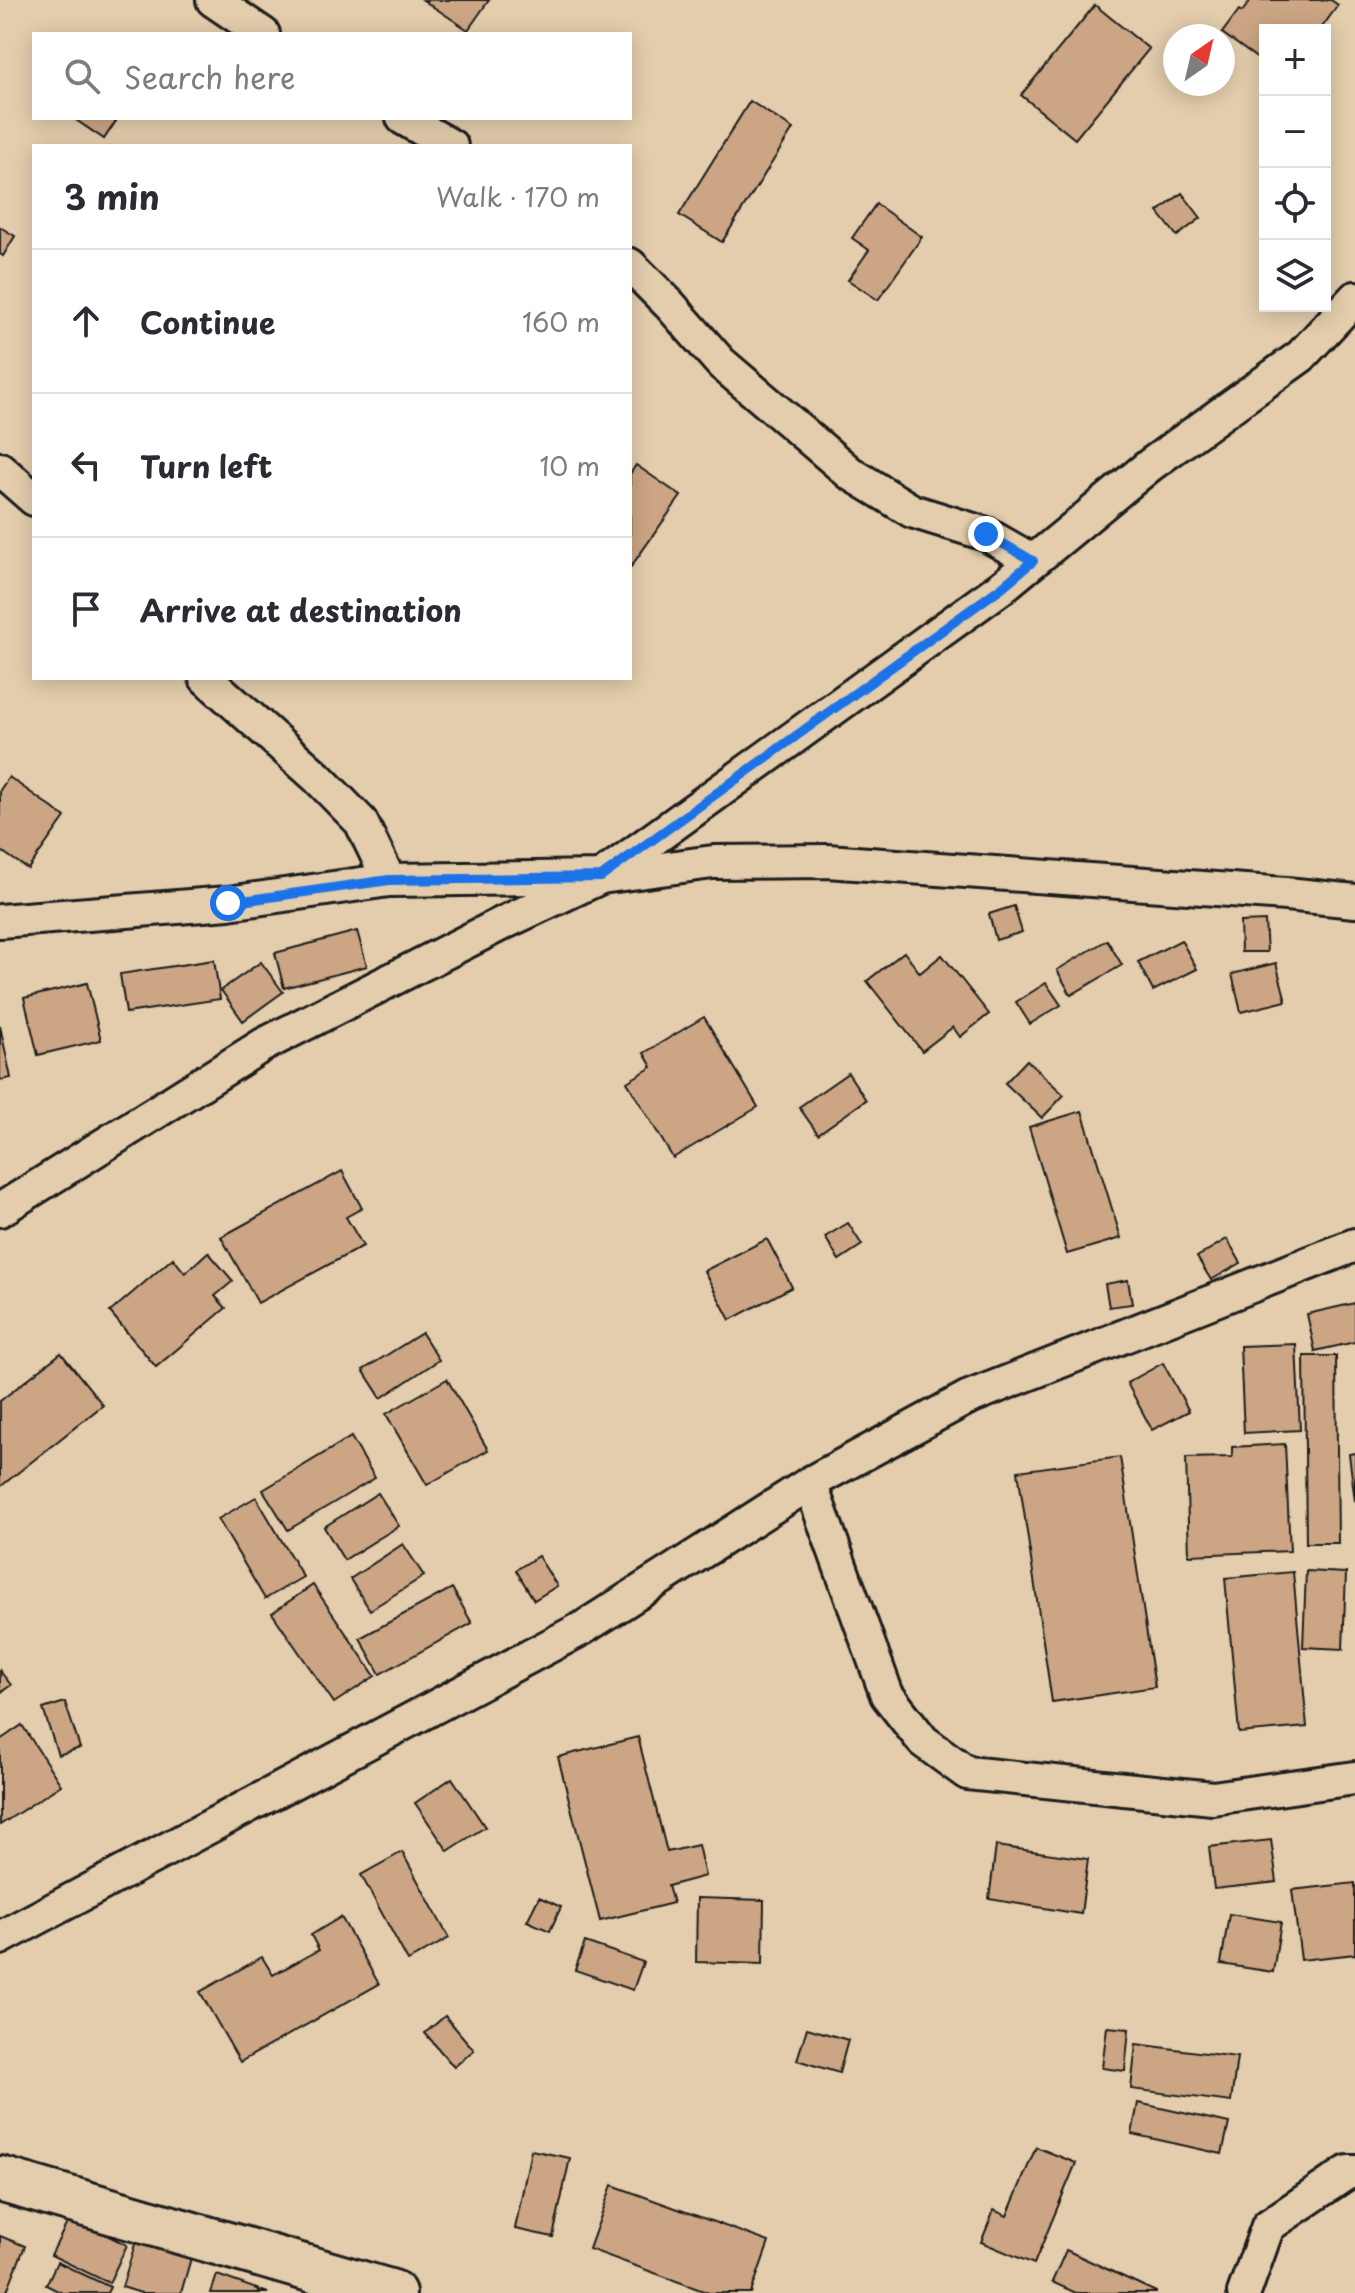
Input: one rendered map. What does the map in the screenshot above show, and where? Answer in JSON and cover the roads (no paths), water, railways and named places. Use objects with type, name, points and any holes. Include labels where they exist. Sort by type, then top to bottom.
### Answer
[{"type":"main road","points":[[0,2179],[393,2293]]},
{"type":"street","points":[[213,0],[260,32]]},
{"type":"street","points":[[406,120],[448,144]]},
{"type":"street","points":[[632,267],[721,363],[850,473],[912,511],[986,534],[1033,561]]},
{"type":"street","points":[[0,1210],[263,1045],[501,924],[601,877],[989,596],[1150,465],[1301,356],[1355,298]]},
{"type":"street","points":[[0,469],[32,497]]},
{"type":"street","points":[[208,680],[317,777],[361,822],[389,880]]},
{"type":"street","points":[[0,921],[228,903],[389,880],[601,877],[713,862],[827,861],[1355,901]]},
{"type":"street","points":[[0,1938],[583,1628],[810,1483],[967,1398],[1355,1245]]},
{"type":"street","points":[[810,1483],[887,1695],[923,1741],[967,1773],[1213,1798],[1355,1778]]},
{"type":"street","points":[[1244,2293],[1268,2226],[1348,2172],[1355,2172]]}]
